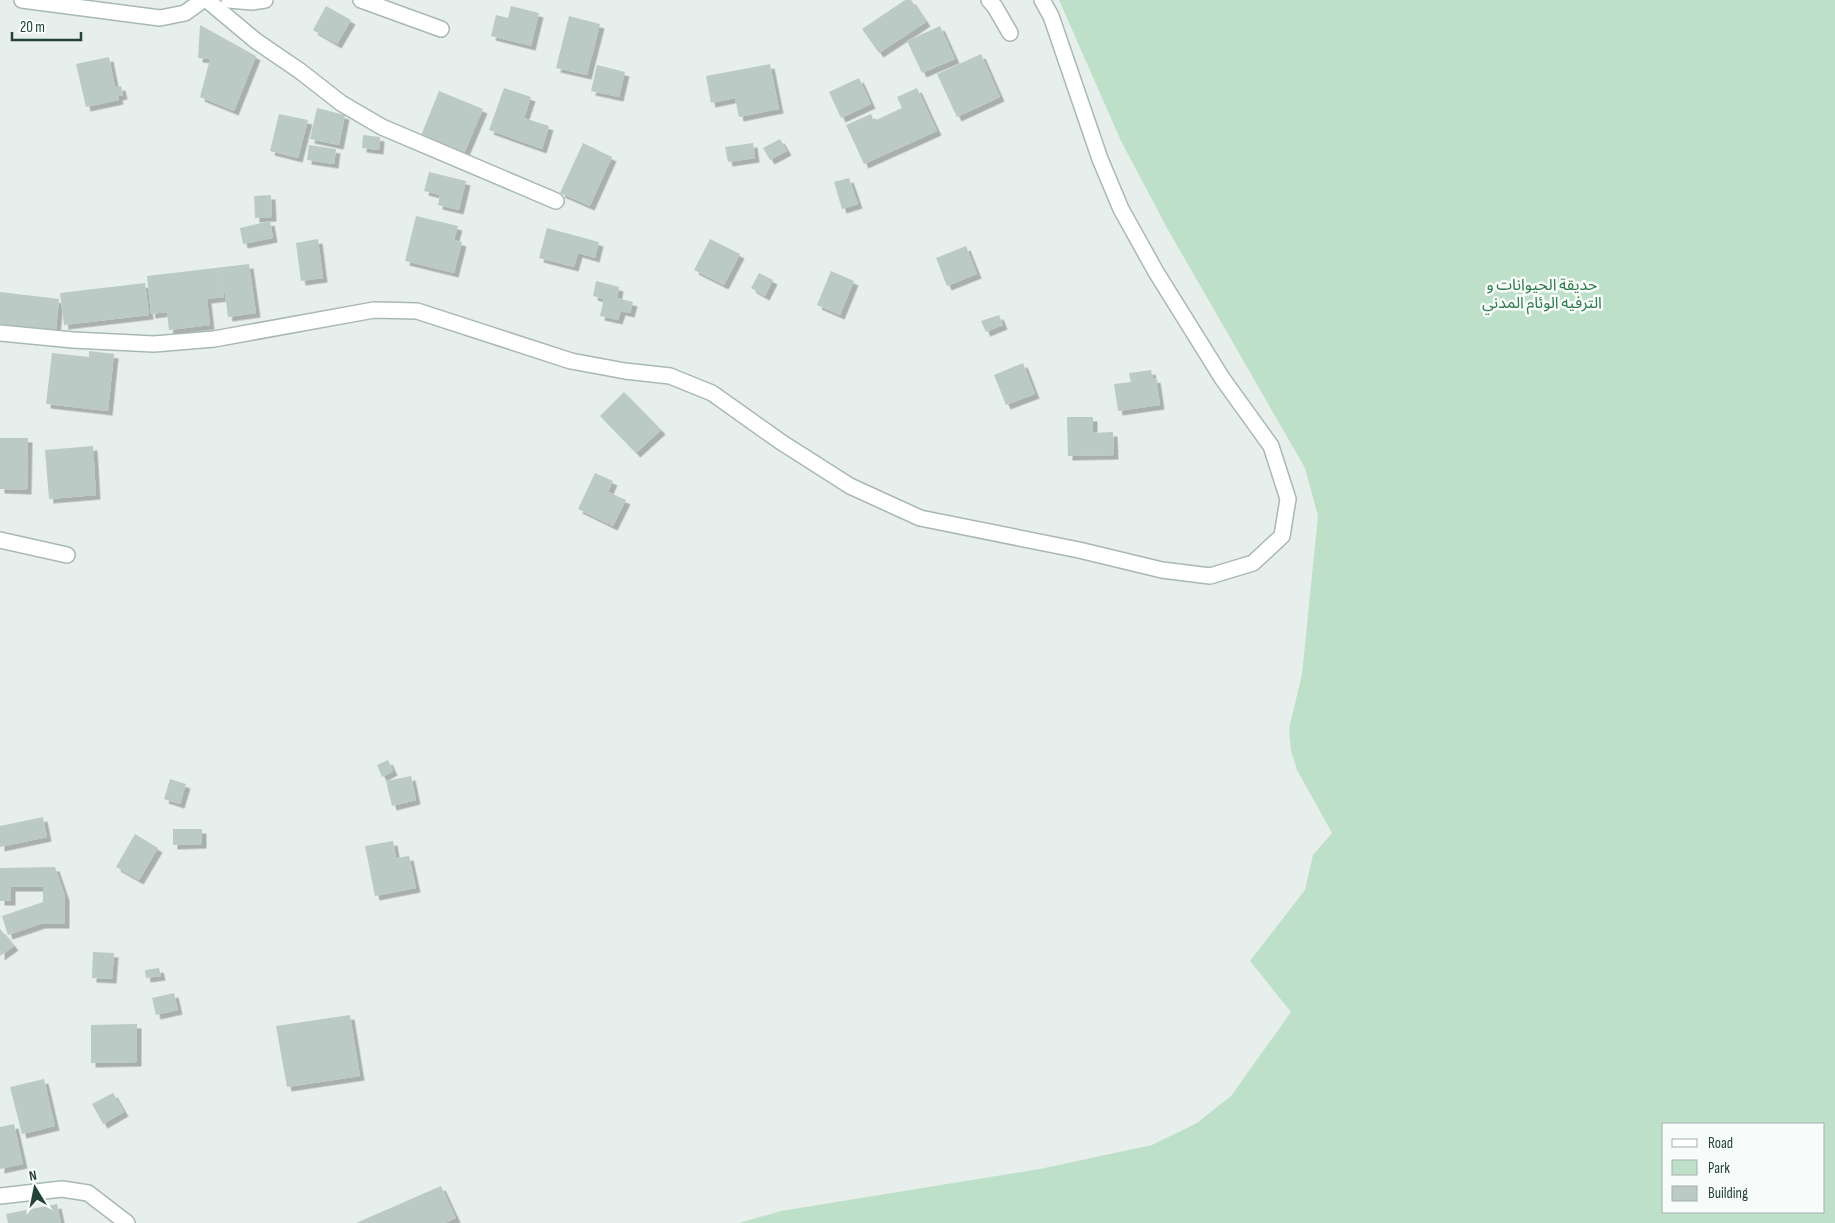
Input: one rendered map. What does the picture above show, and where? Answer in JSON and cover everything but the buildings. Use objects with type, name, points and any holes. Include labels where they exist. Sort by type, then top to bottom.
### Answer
[{"type":"street","points":[[22,0],[160,18],[185,13],[203,0]]},
{"type":"street","points":[[207,0],[256,41],[349,107],[382,127],[556,201]]},
{"type":"street","points":[[228,0],[252,2],[265,0]]},
{"type":"street","points":[[361,0],[441,29]]},
{"type":"street","points":[[989,0],[996,7],[1010,34]]},
{"type":"street","points":[[0,333],[72,340],[154,344],[214,339],[374,310],[416,311],[571,361],[625,372],[670,376],[712,393],[780,442],[850,486],[920,518],[1079,550],[1171,571],[1210,576],[1253,563],[1282,536],[1288,499],[1271,446],[1222,378],[1156,272],[1121,210],[1100,159],[1050,16],[1042,0]]},
{"type":"street","points":[[0,540],[67,555]]},
{"type":"street","points":[[0,1196],[62,1189],[88,1193],[127,1223]]},
{"type":"green space","name":"حديقة الحيوانات و الترفيه الوئام المدني","points":[[1059,0],[1835,0],[1835,1223],[739,1223],[781,1211],[1040,1169],[1152,1145],[1197,1123],[1231,1096],[1291,1012],[1250,961],[1305,890],[1313,855],[1332,833],[1297,770],[1291,751],[1289,729],[1302,674],[1318,516],[1305,468],[1167,228],[1121,141]]}]
